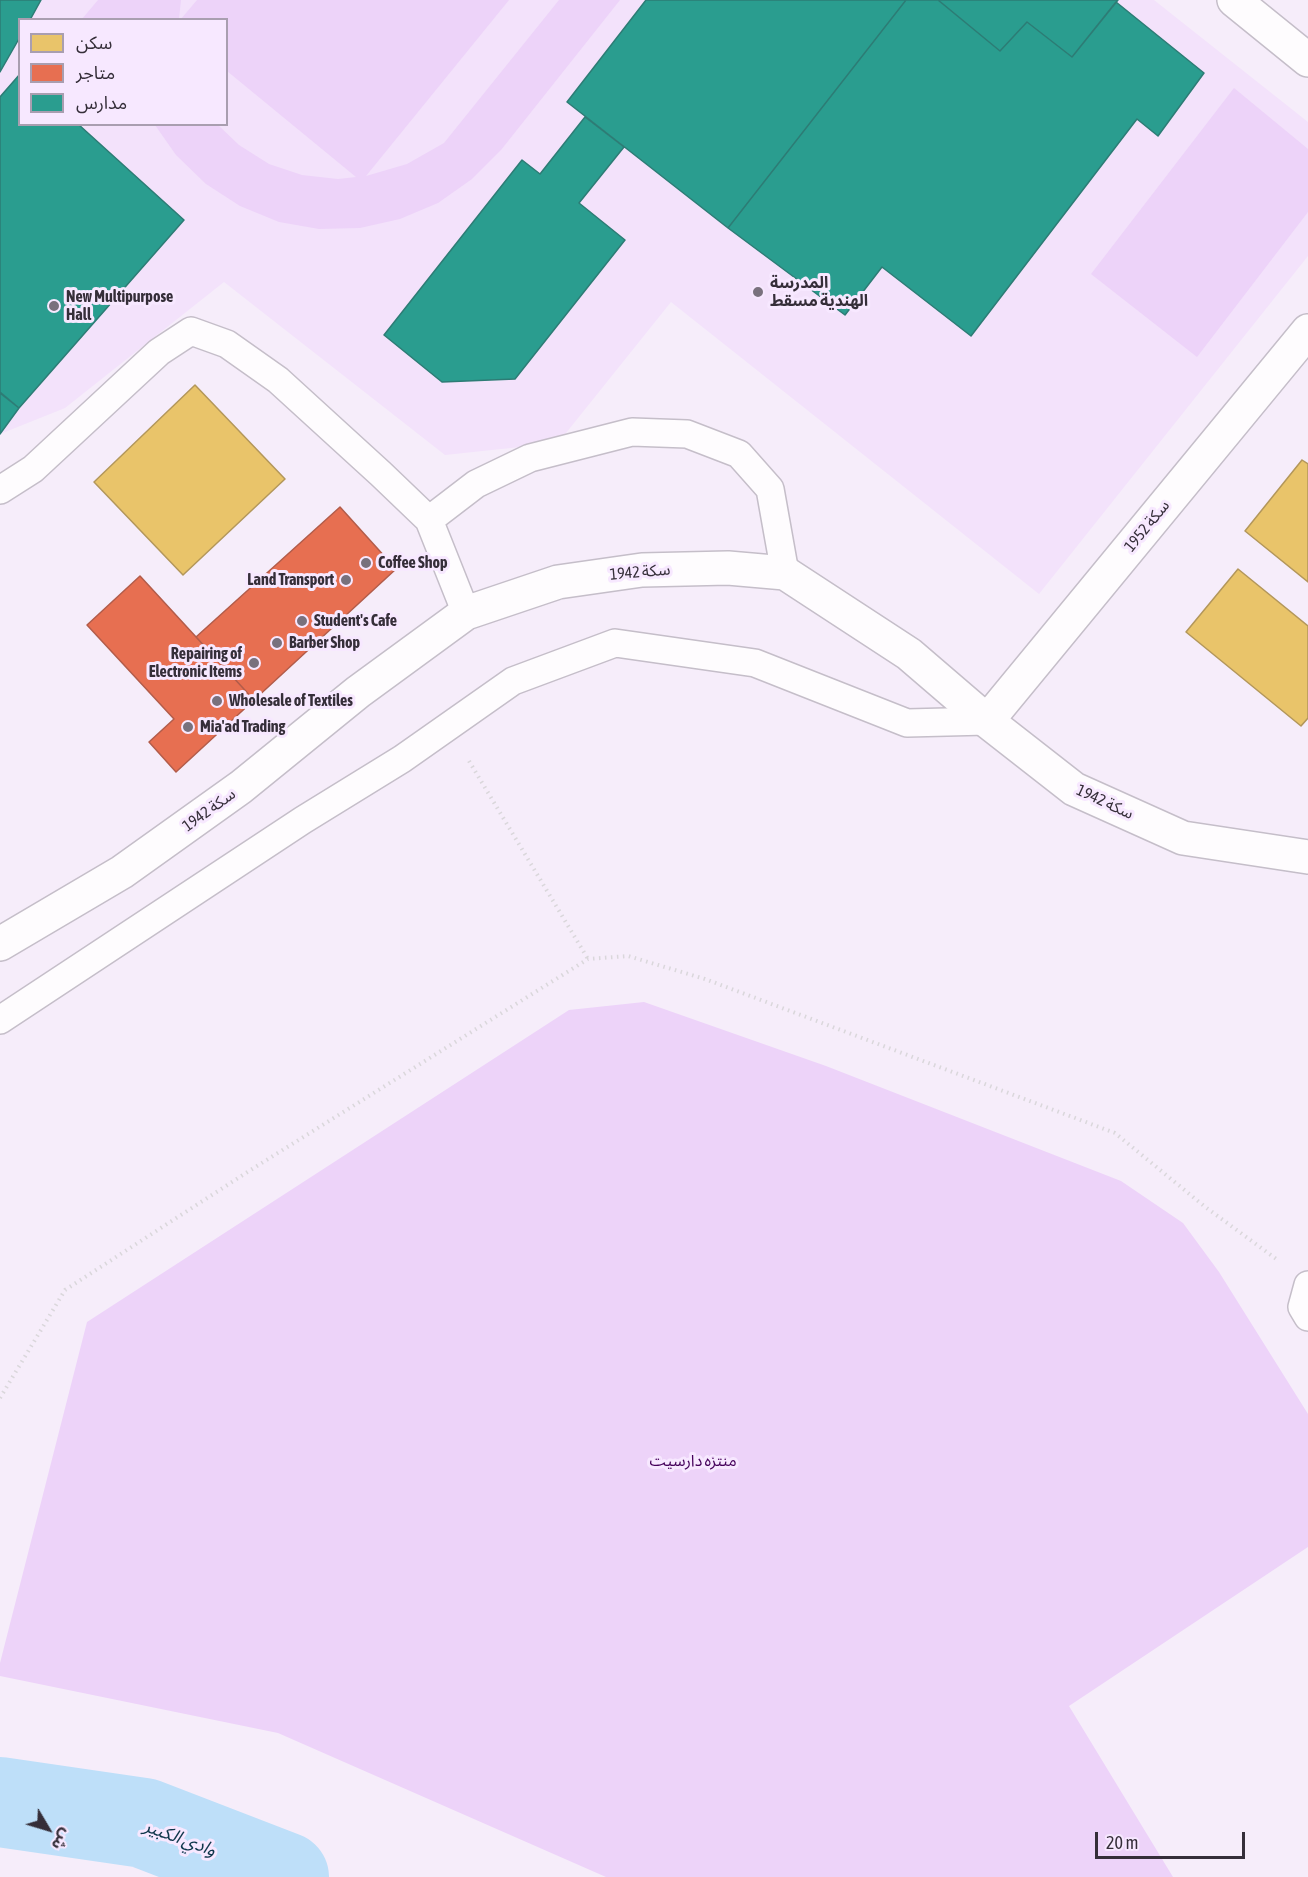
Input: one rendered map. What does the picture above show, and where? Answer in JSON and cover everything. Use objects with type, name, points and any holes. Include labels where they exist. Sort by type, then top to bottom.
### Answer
[{"type":"street","points":[[1234,0],[1308,60]]},
{"type":"street","name":"سكة 1952","points":[[987,721],[1308,331]]},
{"type":"street","name":"سكة 1942","points":[[0,944],[122,872],[240,787],[358,692],[466,613],[558,582],[642,570],[728,568],[785,573],[909,654],[987,721],[1074,789],[1183,838],[1308,857]]},
{"type":"lane","points":[[0,490],[33,469],[159,352],[191,332],[227,344],[278,380],[429,520],[466,613]]},
{"type":"lane","points":[[429,520],[476,484],[530,458],[632,432],[687,434],[739,454],[771,489],[785,573]]},
{"type":"lane","points":[[0,1020],[303,820],[402,759],[513,681],[615,642],[755,663],[907,723],[987,721]]},
{"type":"lane","points":[[1308,1285],[1302,1306],[1308,1317]]},
{"type":"path","points":[[449,727],[588,959]]},
{"type":"path","points":[[0,1398],[65,1290],[249,1171],[588,959],[628,956],[705,979],[1115,1133],[1204,1206],[1280,1262]]},
{"type":"shaded area","name":"المدرسة الهندية مسقط","points":[[0,0],[1154,0],[1308,122],[1308,256],[1039,594],[671,302],[558,443],[445,455],[224,282],[65,408],[0,434]]},
{"type":"green space","points":[[98,0],[181,0],[179,18],[83,18]]},
{"type":"green space","points":[[197,0],[509,0],[366,176],[407,164],[444,143],[559,0],[620,0],[501,150],[472,179],[438,203],[400,219],[360,228],[319,229],[279,222],[240,206],[206,184],[176,155],[156,126],[219,126],[239,145],[269,164],[302,175],[338,179],[356,177],[228,72],[228,18],[182,18]]},
{"type":"green space","points":[[1234,88],[1308,149],[1308,212],[1197,357],[1091,274]]},
{"type":"green space","name":"منتزه دارسيت","points":[[644,1002],[826,1066],[1121,1181],[1183,1223],[1219,1272],[1308,1414],[1308,1547],[1069,1706],[1173,1877],[606,1877],[278,1733],[0,1676],[0,1663],[87,1322],[569,1010]]},
{"type":"building: سكن","points":[[195,385],[285,479],[183,575],[94,482]]},
{"type":"building: سكن","points":[[1302,460],[1308,464],[1308,582],[1245,531]]},
{"type":"building: سكن","points":[[1238,569],[1308,626],[1308,718],[1301,726],[1186,632]]},
{"type":"building: متاجر","points":[[340,507],[396,569],[254,700],[196,637]]},
{"type":"building: متاجر","points":[[140,576],[254,700],[176,772],[149,742],[174,719],[87,625]]},
{"type":"building: مدارس","points":[[0,0],[41,0],[31,18],[18,18],[18,40],[0,72]]},
{"type":"building: مدارس","points":[[646,0],[906,0],[728,228],[567,102]]},
{"type":"building: مدارس","points":[[906,0],[938,0],[1000,51],[1027,22],[1072,57],[1116,2],[1204,73],[1158,136],[1137,119],[971,336],[882,267],[845,315],[728,228]]},
{"type":"building: مدارس","points":[[938,0],[1118,0],[1072,57],[1027,22],[1000,51]]},
{"type":"building: مدارس","name":"New Multipurpose Hall","points":[[18,76],[18,126],[80,126],[184,220],[19,408],[0,392],[0,97]]},
{"type":"building: مدارس","points":[[585,117],[624,147],[579,203],[625,240],[515,379],[442,382],[384,335],[522,160],[540,174]]},
{"type":"building: مدارس","points":[[0,393],[19,408],[0,434]]},
{"type":"waterway","name":"وادي الكبير","points":[[0,1802],[144,1823],[284,1877]]},
{"type":"place","name":"المدرسة الهندية مسقط","points":[[758,292]]},
{"type":"place","name":"New Multipurpose Hall","points":[[54,306]]},
{"type":"place","name":"Coffee Shop","points":[[366,563]]},
{"type":"place","name":"Land Transport","points":[[346,580]]},
{"type":"place","name":"Student's Cafe","points":[[302,621]]},
{"type":"place","name":"Barber Shop","points":[[277,643]]},
{"type":"place","name":"Repairing of Electronic Items","points":[[254,663]]},
{"type":"place","name":"Wholesale of Textiles","points":[[217,701]]},
{"type":"place","name":"Mia'ad Trading","points":[[188,727]]}]
